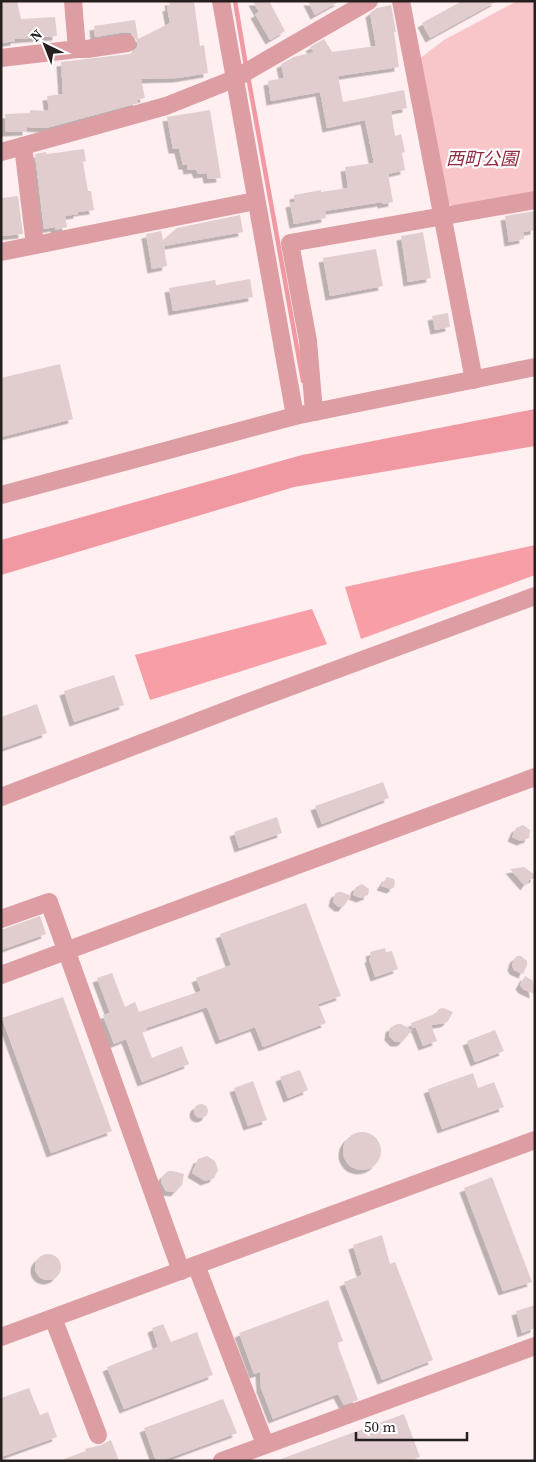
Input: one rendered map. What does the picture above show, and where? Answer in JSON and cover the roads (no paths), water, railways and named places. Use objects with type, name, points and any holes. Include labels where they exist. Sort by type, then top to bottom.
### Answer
[{"type":"street","points":[[73,1],[77,49]]},
{"type":"street","points":[[221,1],[255,201],[295,416]]},
{"type":"street","points":[[1,152],[166,106],[234,79],[370,1]]},
{"type":"street","points":[[401,1],[474,380]]},
{"type":"street","points":[[1,58],[77,49],[87,50],[127,43]]},
{"type":"street","points":[[23,146],[36,245]]},
{"type":"street","points":[[314,412],[308,341],[290,243],[535,200]]},
{"type":"street","points":[[1,252],[255,201]]},
{"type":"street","points":[[1,495],[295,416],[535,367]]},
{"type":"street","points":[[1,797],[241,705],[535,596]]},
{"type":"street","points":[[1,975],[535,777]]},
{"type":"street","points":[[1,918],[49,902],[188,1268],[265,1444]]},
{"type":"street","points":[[1,1337],[535,1140]]},
{"type":"street","points":[[53,1318],[98,1435]]},
{"type":"street","points":[[222,1461],[535,1346]]},
{"type":"waterway","points":[[235,1],[246,66]]},
{"type":"waterway","points":[[248,76],[303,381]]},
{"type":"park label","name":"西町公園","points":[[482,159]]}]
